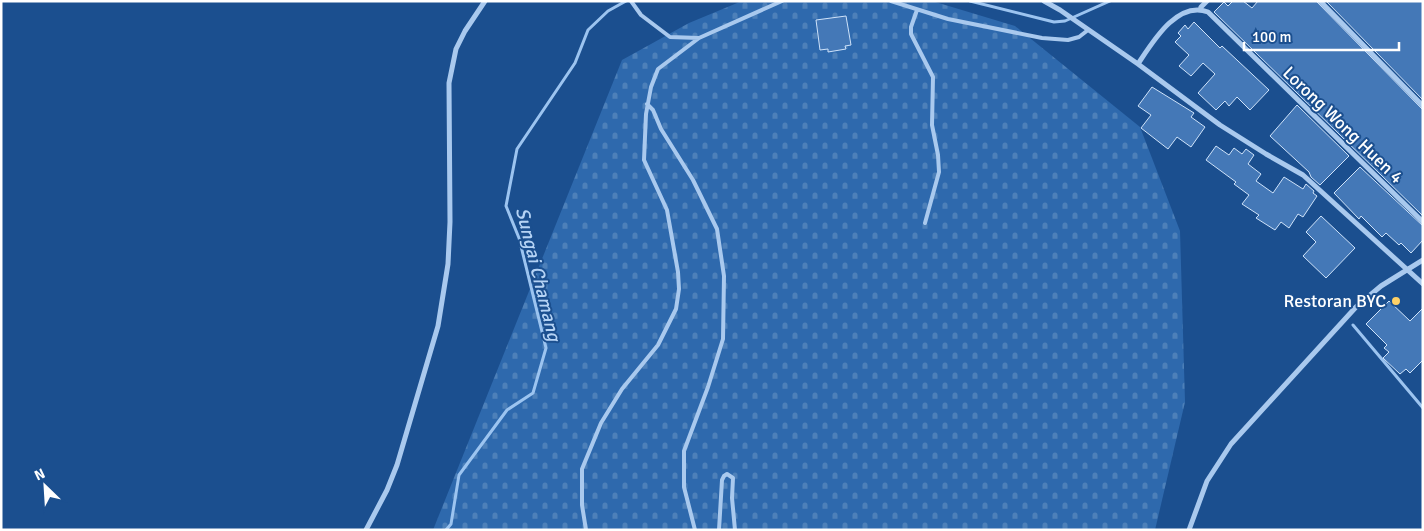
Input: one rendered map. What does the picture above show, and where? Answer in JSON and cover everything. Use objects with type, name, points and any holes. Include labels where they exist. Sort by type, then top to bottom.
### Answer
[{"type":"street","points":[[366,530],[387,490],[438,326],[448,264],[450,222],[449,83],[456,48],[485,1]]},
{"type":"street","points":[[1044,1],[1138,64],[1220,125],[1303,175],[1423,284]]},
{"type":"street","points":[[1138,64],[1167,20],[1179,11],[1192,6],[1200,7],[1207,1]]},
{"type":"street","points":[[1320,1],[1423,106]]},
{"type":"street","name":"Lorong Wong Huen 4","points":[[1200,7],[1208,12],[1423,222]]},
{"type":"street","points":[[1190,530],[1207,481],[1231,444],[1356,307],[1381,286],[1407,268],[1423,260]]},
{"type":"lane","points":[[631,1],[634,8],[650,24],[670,37],[699,38]]},
{"type":"lane","points":[[586,530],[582,505],[582,469],[601,423],[622,389],[658,345],[676,309],[680,288],[667,210],[644,160],[647,104],[651,87],[658,69],[699,38],[782,1]]},
{"type":"lane","points":[[891,1],[948,19],[1057,40],[1075,38],[1088,30]]},
{"type":"lane","points":[[917,10],[911,26],[911,34],[933,77],[932,125],[939,165],[939,172],[925,223]]},
{"type":"lane","points":[[647,104],[653,110],[661,129],[693,180],[717,229],[724,276],[723,339],[708,387],[684,451],[684,487],[695,530]]},
{"type":"lane","points":[[719,530],[722,480],[728,474],[733,478],[732,498],[736,530]]},
{"type":"green space","points":[[742,1],[932,1],[1015,26],[1140,127],[1180,231],[1185,402],[1155,530],[433,530],[622,60],[689,23]]},
{"type":"building","points":[[1233,1],[1243,1],[1252,8],[1258,1],[1316,1],[1423,110],[1423,216],[1214,12],[1224,2],[1228,6]]},
{"type":"building","points":[[1326,1],[1423,1],[1423,100]]},
{"type":"building","points":[[846,16],[851,45],[845,46],[846,49],[828,52],[828,49],[820,50],[816,20]]},
{"type":"building","points":[[1194,22],[1220,48],[1222,46],[1269,90],[1250,110],[1237,97],[1229,106],[1225,101],[1216,110],[1198,93],[1215,74],[1203,63],[1191,76],[1179,66],[1189,55],[1175,42],[1181,36],[1178,33],[1185,25],[1188,29]]},
{"type":"building","points":[[1152,87],[1194,113],[1191,117],[1205,127],[1191,147],[1177,137],[1168,149],[1141,128],[1151,115],[1138,106]]},
{"type":"building","points":[[1297,105],[1349,156],[1320,185],[1311,177],[1309,172],[1270,136]]},
{"type":"building","points":[[1216,146],[1229,155],[1234,148],[1242,154],[1246,149],[1254,155],[1248,164],[1261,174],[1256,181],[1273,193],[1284,177],[1303,189],[1306,184],[1317,196],[1303,217],[1298,214],[1289,228],[1281,222],[1275,230],[1256,218],[1259,215],[1242,204],[1249,195],[1234,184],[1236,182],[1206,160]]},
{"type":"building","points":[[1360,167],[1423,226],[1423,240],[1411,253],[1401,243],[1399,245],[1386,233],[1382,237],[1361,216],[1359,219],[1334,193]]},
{"type":"building","points":[[1321,216],[1355,248],[1326,278],[1303,256],[1316,242],[1306,232]]},
{"type":"building","points":[[1389,301],[1410,321],[1423,308],[1423,360],[1410,373],[1406,369],[1400,374],[1383,358],[1389,352],[1384,348],[1387,345],[1366,324]]},
{"type":"waterway","name":"Sungai Chamang","points":[[446,530],[451,524],[459,475],[507,410],[533,393],[546,348],[519,238],[506,206],[517,149],[575,63],[588,30],[608,11],[626,1]]},
{"type":"waterway","name":"Sungai Chamang","points":[[970,1],[1054,22],[1065,21],[1110,1]]},
{"type":"waterway","points":[[1353,325],[1423,408]]},
{"type":"place","name":"Restoran BYC","points":[[1396,301]]}]
